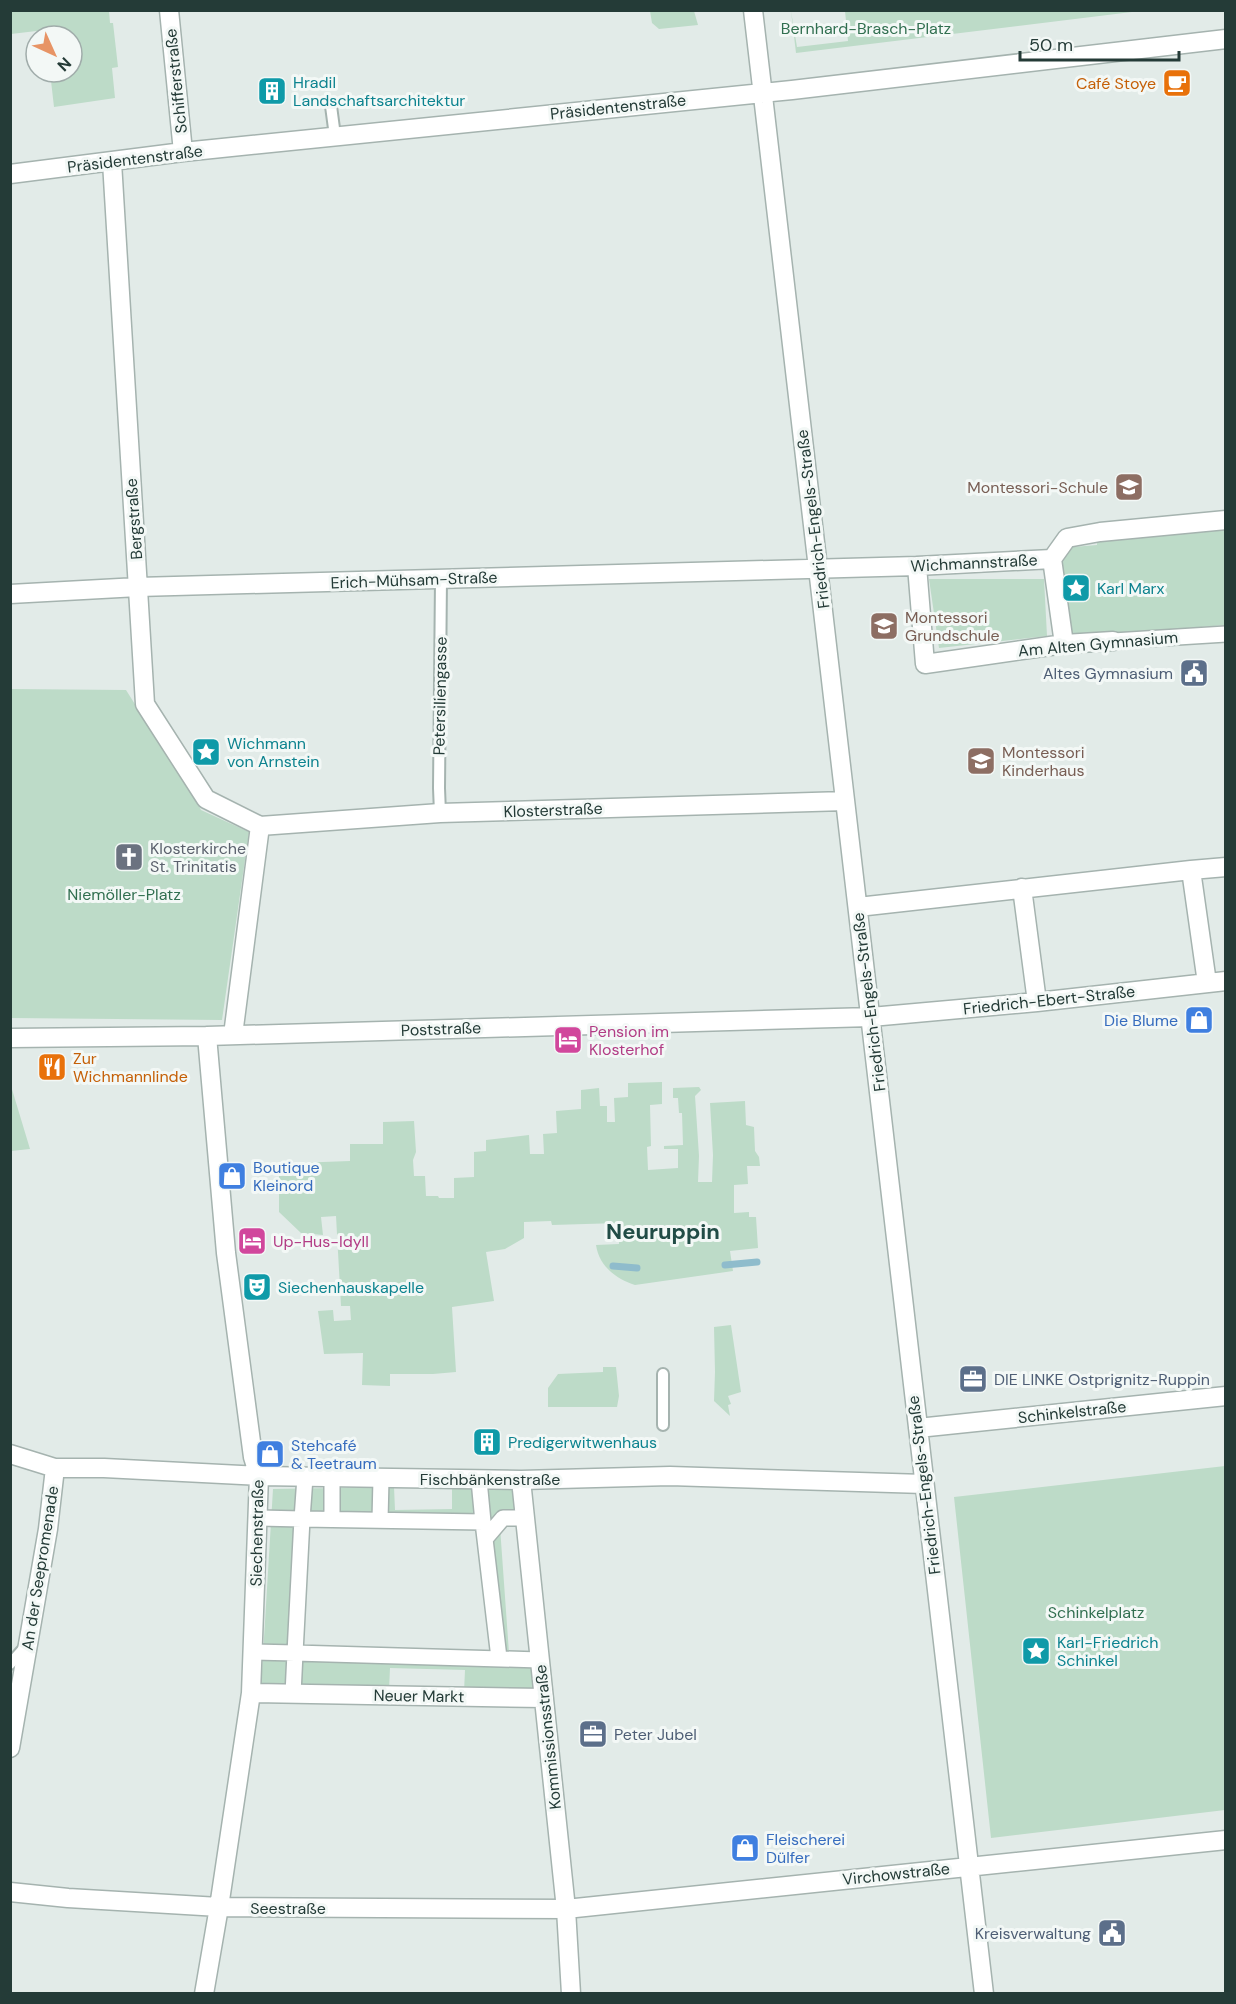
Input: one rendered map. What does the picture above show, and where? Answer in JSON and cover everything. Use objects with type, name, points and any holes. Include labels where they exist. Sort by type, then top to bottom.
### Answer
[{"type":"street","name":"Schifferstraße","points":[[169,10],[183,152]]},
{"type":"street","name":"Friedrich-Engels-Straße","points":[[753,10],[984,1994]]},
{"type":"street","name":"Präsidentenstraße","points":[[10,174],[183,152],[763,93],[1226,39]]},
{"type":"street","name":"Bergstraße","points":[[112,162],[146,704],[206,799],[260,826]]},
{"type":"street","name":"Wichmannstraße","points":[[818,568],[917,567],[1052,559],[1067,538],[1100,532],[1226,520]]},
{"type":"street","points":[[1052,559],[1064,644]]},
{"type":"street","name":"Am Alten Gymnasium","points":[[917,567],[925,664],[1064,644],[1226,634]]},
{"type":"street","name":"Erich-Mühsam-Straße","points":[[10,594],[138,587],[818,568]]},
{"type":"street","name":"Klosterstraße","points":[[260,826],[440,813],[845,801]]},
{"type":"street","points":[[233,1035],[260,826]]},
{"type":"street","points":[[858,907],[1226,867]]},
{"type":"street","points":[[1191,870],[1216,982]]},
{"type":"street","points":[[1022,888],[1037,1002]]},
{"type":"street","name":"Friedrich-Ebert-Straße","points":[[871,1017],[1037,1002],[1216,982]]},
{"type":"street","name":"Poststraße","points":[[10,1038],[207,1036],[871,1017]]},
{"type":"street","name":"Siechenstraße","points":[[204,1994],[251,1693],[259,1518],[259,1476],[253,1457],[226,1253],[207,1036]]},
{"type":"street","name":"Schinkelstraße","points":[[918,1428],[1226,1396]]},
{"type":"street","name":"An der Seepromenade","points":[[10,1454],[55,1468],[30,1642],[10,1748]]},
{"type":"street","name":"Fischbänkenstraße","points":[[55,1468],[381,1479],[521,1480],[670,1476],[924,1484]]},
{"type":"street","points":[[293,1694],[305,1477]]},
{"type":"street","points":[[332,1478],[332,1519]]},
{"type":"street","points":[[380,1520],[381,1479]]},
{"type":"street","points":[[479,1480],[499,1658]]},
{"type":"street","name":"Kommissionsstraße","points":[[521,1480],[566,1910],[570,1994]]},
{"type":"street","points":[[259,1518],[483,1522]]},
{"type":"street","points":[[485,1539],[503,1518],[525,1518]]},
{"type":"street","points":[[253,1652],[540,1660]]},
{"type":"street","name":"Neuer Markt","points":[[251,1693],[544,1698]]},
{"type":"street","name":"Virchowstraße","points":[[566,1910],[1226,1840]]},
{"type":"street","name":"Seestraße","points":[[10,1892],[219,1907],[566,1910]]},
{"type":"lane","points":[[331,106],[335,136]]},
{"type":"lane","name":"Petersiliengasse","points":[[440,813],[441,579]]},
{"type":"lane","points":[[663,1374],[663,1425]]},
{"type":"lane","points":[[10,1664],[30,1642]]},
{"type":"green space","points":[[10,11],[109,11],[110,23],[113,23],[118,67],[112,68],[115,98],[54,107],[51,84],[84,84],[84,24],[24,24],[24,32],[11,34]]},
{"type":"green space","points":[[650,11],[694,11],[698,25],[659,29],[652,23]]},
{"type":"green space","name":"Bernhard-Brasch-Platz","points":[[791,11],[797,47],[848,41],[845,11],[1140,11],[796,53]]},
{"type":"green space","points":[[1225,527],[1225,625],[1067,638],[1057,565],[1073,547],[1097,545],[1097,538]]},
{"type":"green space","points":[[929,579],[1044,579],[1047,636],[939,648]]},
{"type":"green space","name":"Niemöller-Platz","points":[[11,689],[126,690],[160,744],[174,757],[201,810],[249,832],[222,1020],[11,1018]]},
{"type":"green space","points":[[662,1082],[662,1104],[650,1105],[651,1146],[647,1147],[648,1170],[678,1168],[678,1149],[664,1149],[664,1146],[683,1145],[682,1113],[679,1113],[678,1098],[673,1098],[673,1088],[699,1087],[701,1090],[695,1096],[699,1156],[698,1182],[712,1182],[710,1103],[745,1101],[746,1125],[754,1127],[755,1151],[759,1157],[760,1166],[747,1166],[748,1184],[734,1185],[734,1213],[749,1212],[749,1217],[756,1217],[758,1248],[730,1251],[733,1271],[635,1285],[610,1271],[598,1253],[596,1245],[619,1244],[619,1223],[552,1225],[551,1221],[524,1222],[524,1238],[505,1249],[486,1252],[494,1301],[452,1307],[456,1372],[390,1374],[390,1386],[362,1385],[363,1353],[324,1354],[318,1311],[333,1310],[334,1321],[351,1320],[350,1306],[341,1306],[336,1216],[321,1217],[323,1235],[301,1233],[279,1212],[279,1176],[297,1176],[296,1163],[350,1161],[350,1144],[383,1144],[383,1122],[414,1121],[416,1152],[413,1160],[414,1176],[425,1176],[426,1196],[454,1198],[454,1178],[474,1177],[474,1152],[486,1151],[486,1140],[529,1135],[530,1154],[544,1154],[543,1134],[557,1133],[556,1111],[581,1109],[581,1090],[599,1088],[600,1106],[607,1106],[607,1122],[615,1122],[614,1098],[628,1097],[628,1083]]},
{"type":"green space","points":[[11,1086],[30,1149],[11,1151]]},
{"type":"green space","points":[[731,1325],[741,1392],[728,1396],[731,1404],[728,1405],[730,1416],[714,1401],[714,1327]]},
{"type":"green space","points":[[603,1367],[616,1367],[619,1396],[617,1407],[548,1407],[548,1388],[558,1374],[603,1372]]},
{"type":"green space","name":"Schinkelplatz","points":[[1225,1466],[1225,1810],[991,1838],[954,1497]]},
{"type":"green space","points":[[452,1485],[518,1487],[523,1525],[500,1527],[509,1653],[532,1651],[537,1692],[464,1692],[465,1670],[390,1668],[389,1690],[261,1688],[273,1489],[394,1487],[395,1510],[452,1509]],"holes":[[[302,1519],[483,1522],[498,1658],[295,1653]]]},
{"type":"waterway","points":[[725,1265],[757,1262]]},
{"type":"waterway","points":[[613,1266],[637,1268]]},
{"type":"place","name":"Café Stoye","points":[[1177,83]]},
{"type":"place","name":"Hradil Landschaftsarchitektur","points":[[272,91]]},
{"type":"place","name":"Montessori-Schule","points":[[1129,487]]},
{"type":"place","name":"Karl Marx","points":[[1076,588]]},
{"type":"place","name":"Montessori Grundschule","points":[[884,626]]},
{"type":"place","name":"Altes Gymnasium","points":[[1194,673]]},
{"type":"place","name":"Wichmann von Arnstein","points":[[206,752]]},
{"type":"place","name":"Montessori Kinderhaus","points":[[981,761]]},
{"type":"place","name":"Klosterkirche St. Trinitatis","points":[[129,857]]},
{"type":"place","name":"Die Blume","points":[[1199,1020]]},
{"type":"place","name":"Pension im Klosterhof","points":[[568,1040]]},
{"type":"place","name":"Zur Wichmannlinde","points":[[52,1067]]},
{"type":"place","name":"Boutique Kleinord","points":[[232,1176]]},
{"type":"place","name":"Up-Hus-Idyll","points":[[252,1241]]},
{"type":"place","name":"Siechenhauskapelle","points":[[257,1287]]},
{"type":"place","name":"DIE LINKE Ostprignitz-Ruppin","points":[[973,1379]]},
{"type":"place","name":"Predigerwitwenhaus","points":[[487,1442]]},
{"type":"place","name":"Stehcafé & Teetraum","points":[[270,1454]]},
{"type":"place","name":"Karl-Friedrich Schinkel","points":[[1036,1651]]},
{"type":"place","name":"Peter Jubel","points":[[593,1734]]},
{"type":"place","name":"Fleischerei Dülfer","points":[[745,1848]]},
{"type":"place","name":"Kreisverwaltung","points":[[1112,1933]]},
{"type":"district","name":"Neuruppin","points":[[663,1231]]}]
